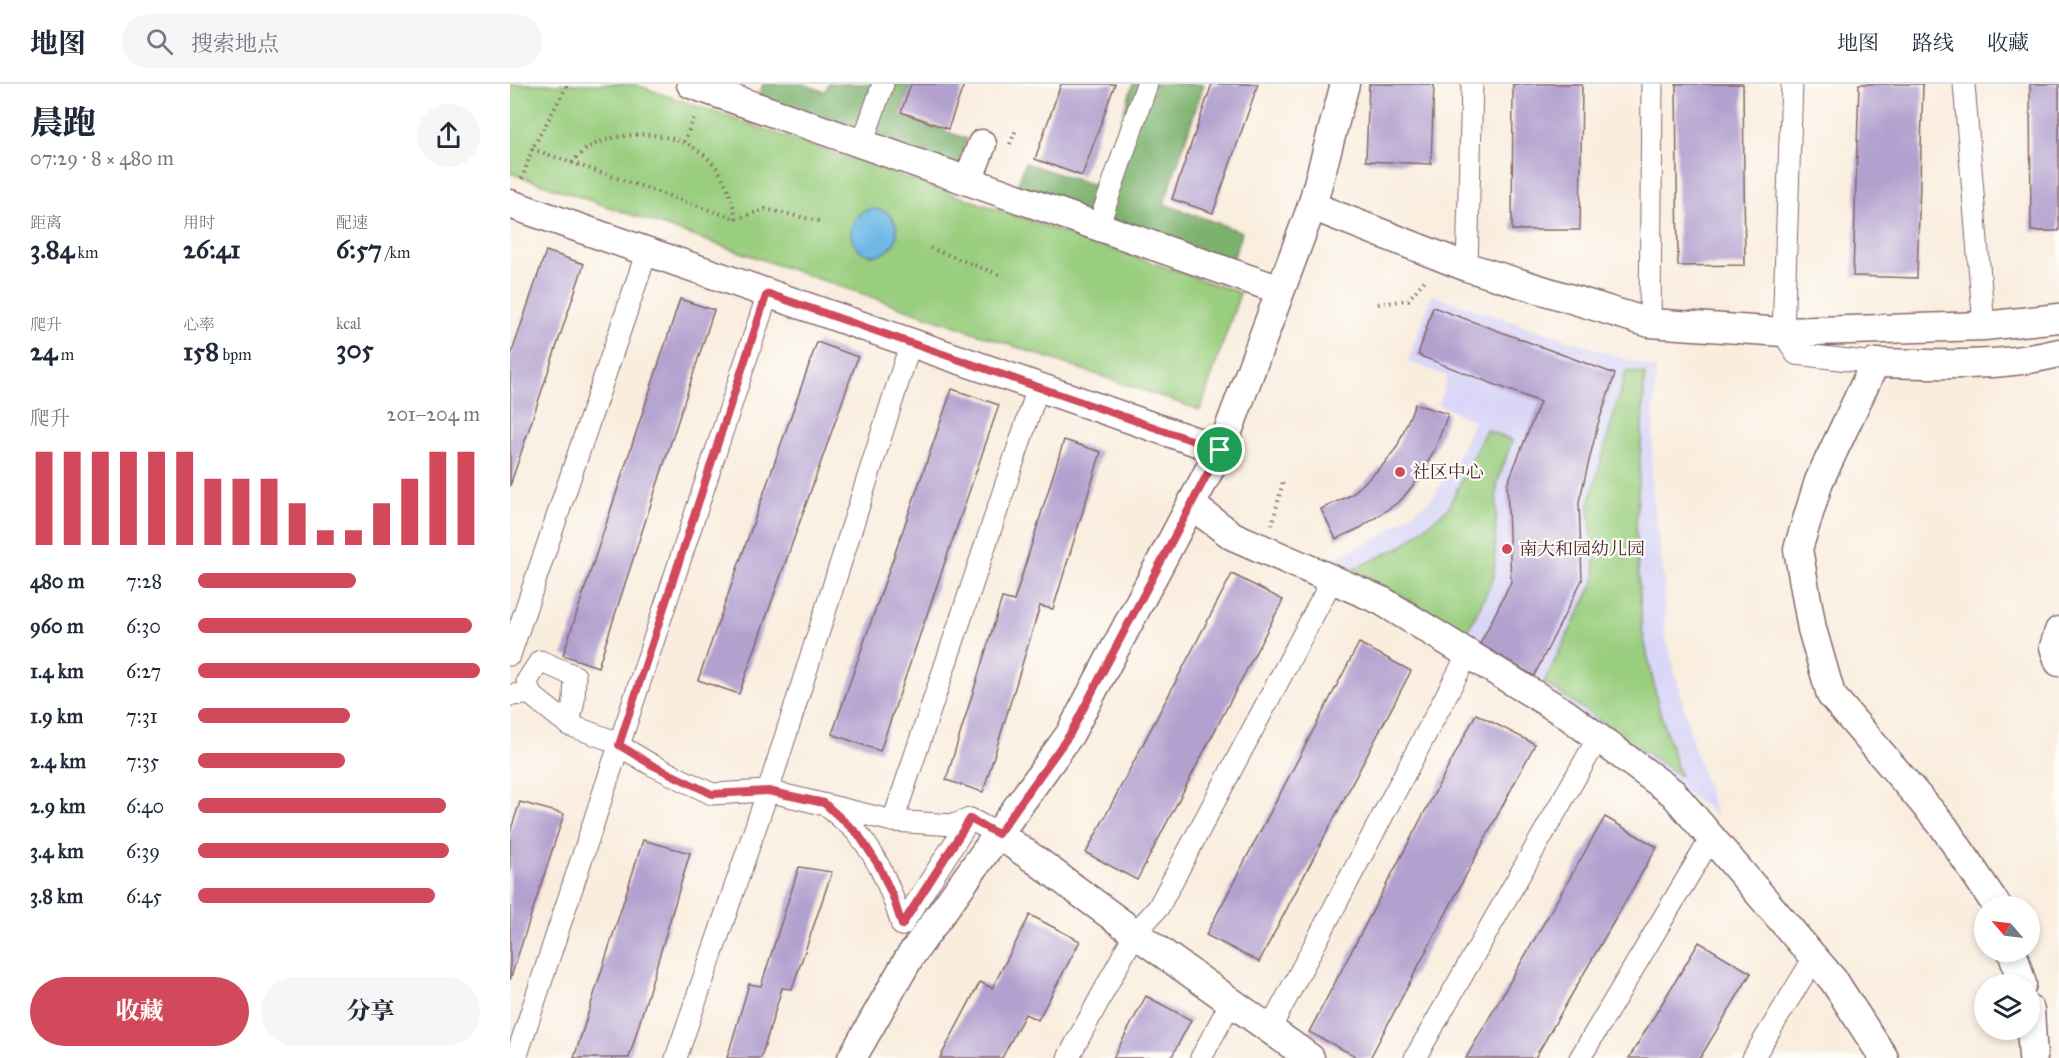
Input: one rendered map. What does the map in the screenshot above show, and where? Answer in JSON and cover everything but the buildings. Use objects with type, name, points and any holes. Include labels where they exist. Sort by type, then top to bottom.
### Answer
[{"type":"street","points":[[862,144],[883,84]]},
{"type":"street","points":[[1098,227],[1147,84]]},
{"type":"street","points":[[852,1058],[909,958],[1070,734],[1220,450],[1312,206],[1345,84]]},
{"type":"street","points":[[1467,267],[1472,84]]},
{"type":"street","points":[[1650,323],[1652,84]]},
{"type":"street","points":[[1792,84],[1783,332],[1796,354],[1875,363],[1950,364],[2030,360],[2059,353]]},
{"type":"street","points":[[1964,84],[1984,326]]},
{"type":"street","points":[[708,87],[862,144],[1280,291]]},
{"type":"street","points":[[968,181],[982,144]]},
{"type":"street","points":[[1312,206],[1467,267],[1650,323],[1783,332],[1984,326],[2059,318]]},
{"type":"street","points":[[511,207],[648,252],[1220,450]]},
{"type":"street","points":[[510,656],[648,252]]},
{"type":"street","points":[[516,1058],[766,296],[769,294]]},
{"type":"street","points":[[676,1058],[768,791],[909,345],[912,344]]},
{"type":"street","points":[[1875,363],[1819,481],[1798,549],[1812,629],[1831,695],[1944,827],[1990,896]]},
{"type":"street","points":[[893,821],[1038,387]]},
{"type":"street","points":[[1191,505],[1233,536],[1382,601],[1566,714],[1672,793],[1834,981],[1884,1058]]},
{"type":"street","points":[[1068,1058],[1135,933],[1158,908],[1332,580]]},
{"type":"street","points":[[2059,631],[2054,647],[2059,662]]},
{"type":"street","points":[[1270,1029],[1468,654]]},
{"type":"street","points":[[569,725],[574,700],[575,676],[540,661],[520,694],[569,725],[608,739],[652,765],[712,794],[768,791],[893,821],[953,825],[970,819],[998,834],[1037,861],[1310,1058]]},
{"type":"street","points":[[1414,1058],[1598,738]]},
{"type":"street","points":[[824,803],[858,834],[879,866],[902,925],[970,819]]},
{"type":"street","points":[[1580,1058],[1711,838]]},
{"type":"street","points":[[1753,1058],[1814,957]]},
{"type":"street","points":[[1201,1058],[1231,1002]]},
{"type":"street","points":[[2032,1040],[2033,1058]]},
{"type":"path","points":[[568,84],[532,148],[736,219],[765,209],[819,221]]},
{"type":"path","points":[[572,162],[587,148],[605,140],[624,136],[663,136],[684,142],[705,156],[720,174],[731,196],[736,219]]},
{"type":"path","points":[[930,248],[1003,276]]},
{"type":"path","points":[[1378,304],[1408,300],[1427,276],[1436,255]]},
{"type":"path","points":[[1260,548],[1274,521],[1284,482]]},
{"type":"shaded area","name":"南大和园幼儿园","points":[[1432,295],[1656,369],[1651,478],[1664,581],[1665,634],[1695,750],[1716,815],[1537,682],[1383,591],[1327,561],[1382,536],[1432,498],[1453,467],[1474,421],[1439,405],[1447,376],[1408,361]]},
{"type":"green space","points":[[510,84],[633,84],[1240,293],[1200,410],[510,173]]},
{"type":"green space","points":[[763,84],[803,84],[825,92],[828,84],[910,84],[900,115],[967,139],[957,167],[758,98]]},
{"type":"green space","points":[[1133,84],[1204,84],[1164,204],[1242,232],[1231,265],[1016,190],[1025,163],[1099,187]]},
{"type":"green space","points":[[1626,371],[1645,374],[1636,529],[1642,630],[1659,709],[1680,776],[1544,682],[1596,579],[1589,505]]},
{"type":"green space","points":[[1486,430],[1512,440],[1497,484],[1494,577],[1467,633],[1353,569],[1401,547],[1448,508]]},
{"type":"water","points":[[874,209],[890,216],[897,232],[890,248],[874,255],[858,248],[851,232],[858,216]]},
{"type":"place","name":"社区中心","points":[[1400,472]]},
{"type":"place","name":"南大和园幼儿园","points":[[1507,549]]},
{"type":"route","points":[[769,294],[1220,450],[1070,734],[998,834],[970,819],[902,925],[879,866],[858,834],[824,803],[768,791],[712,794],[652,765],[619,745],[766,296],[769,294]]}]
